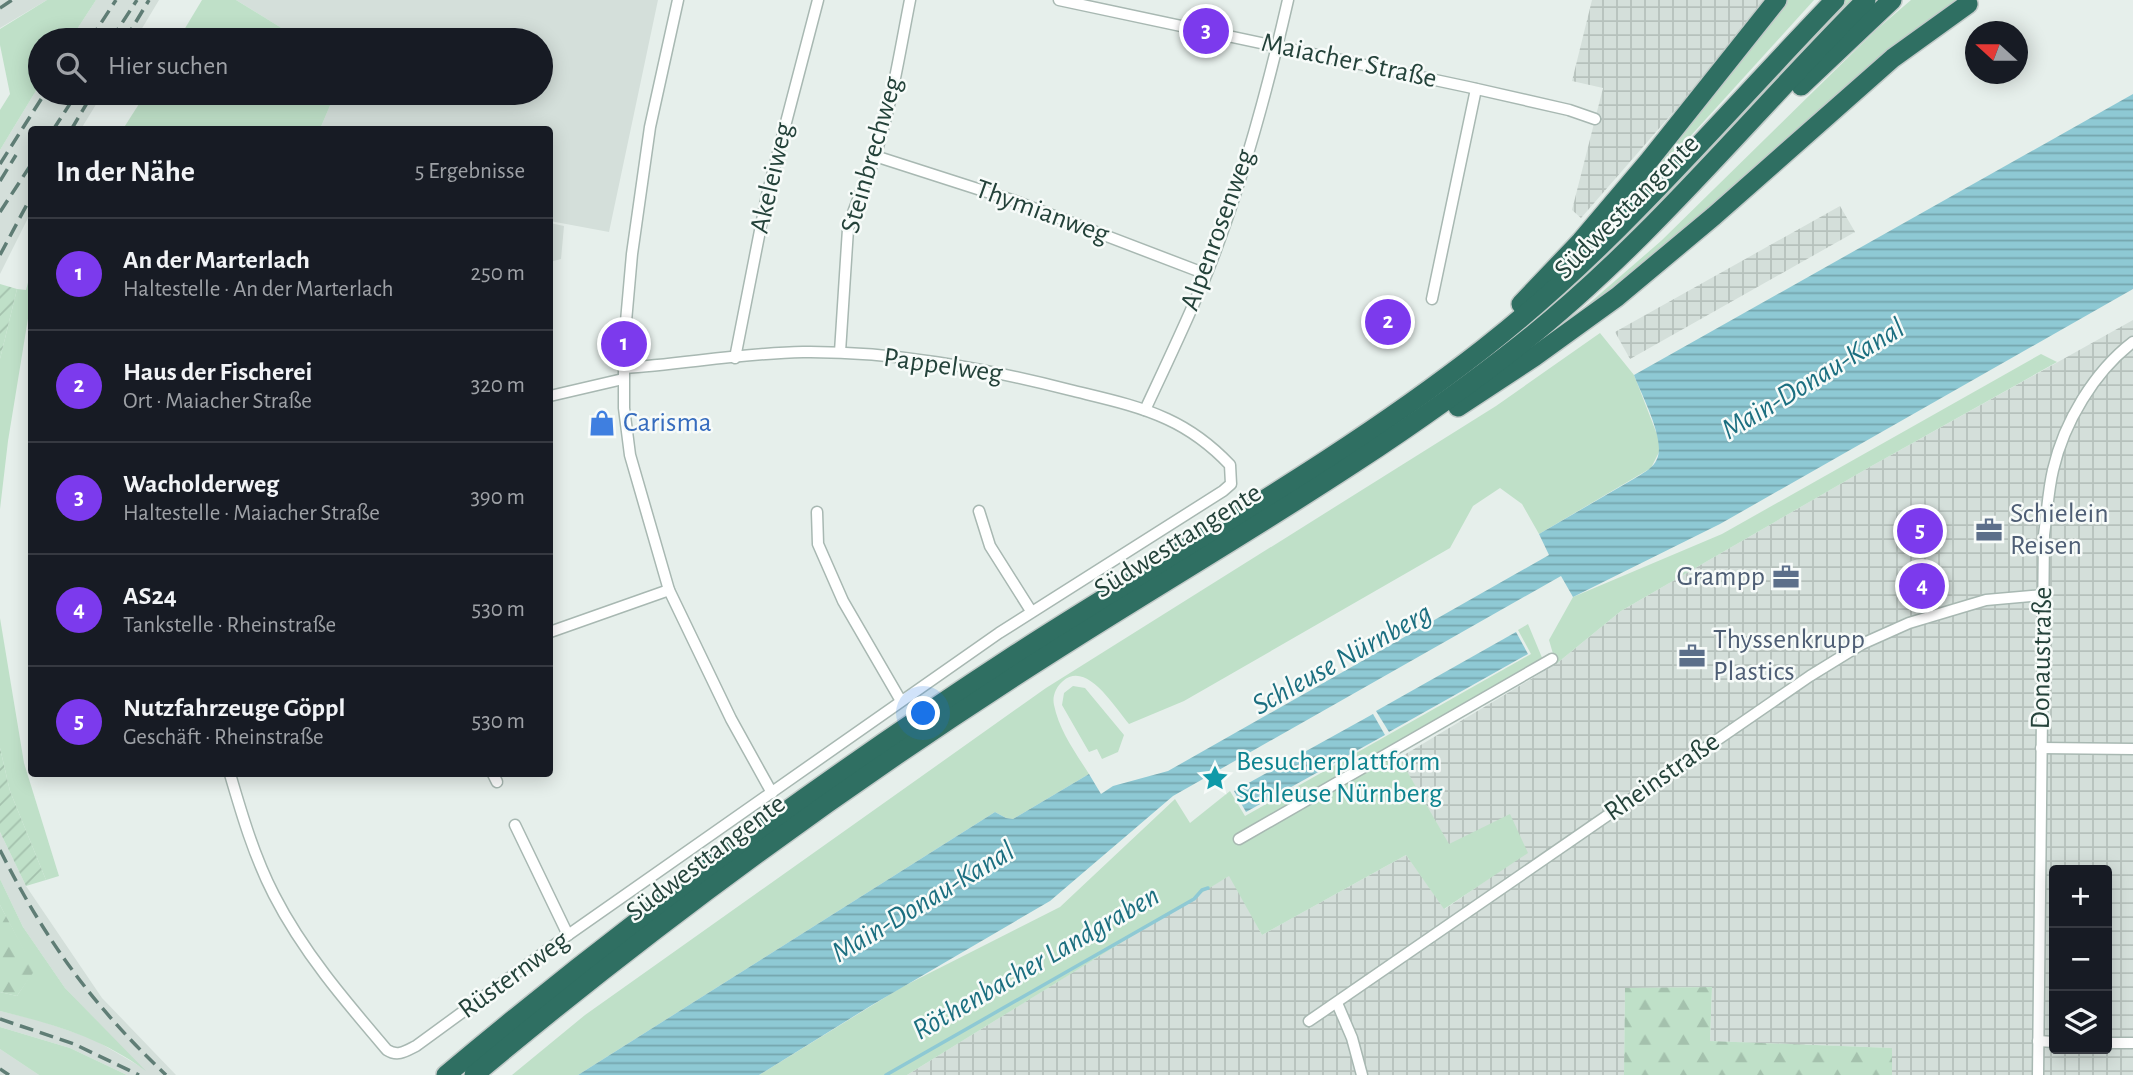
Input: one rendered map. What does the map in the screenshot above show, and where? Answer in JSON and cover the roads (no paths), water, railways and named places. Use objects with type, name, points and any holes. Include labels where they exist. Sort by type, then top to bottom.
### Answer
[{"type":"highway","points":[[1460,368],[1581,241],[1648,162],[1777,0]]},
{"type":"highway","points":[[1798,37],[1826,0]]},
{"type":"highway","name":"Südwesttangente","points":[[446,1075],[638,921],[850,765],[1030,645],[1339,452],[1460,368],[1536,307],[1608,240],[1835,0]]},
{"type":"highway","name":"Südwesttangente","points":[[474,1075],[651,933],[867,776],[1030,666],[1366,456],[1462,389],[1555,315],[1638,240],[1866,0]]},
{"type":"highway","points":[[1730,144],[1789,97],[1892,0]]},
{"type":"highway","points":[[1366,456],[1393,450],[1587,320],[1684,243],[1893,58],[1968,4]]},
{"type":"street","points":[[678,0],[650,127],[630,270],[623,374],[630,455],[668,590],[731,719],[772,793]]},
{"type":"street","name":"Akeleiweg","points":[[735,358],[767,195],[818,0]]},
{"type":"street","name":"Steinbrechweg","points":[[840,352],[848,229],[875,156],[896,74],[910,0]]},
{"type":"street","name":"Maiacher Straße","points":[[1059,0],[1476,89],[1569,110],[1595,119]]},
{"type":"street","name":"Alpenrosenweg","points":[[1145,410],[1206,274],[1241,176],[1288,0]]},
{"type":"street","name":"Maiacher Straße","points":[[1432,299],[1476,89]]},
{"type":"street","name":"Thymianweg","points":[[875,156],[1016,201],[1206,274]]},
{"type":"street","name":"Donaustraße","points":[[2038,1075],[2044,535],[2053,470],[2062,440],[2088,393],[2111,362],[2133,342]]},
{"type":"street","name":"Pappelweg","points":[[553,395],[623,374],[799,352],[840,352],[925,361],[1004,374],[1145,410],[1197,435],[1230,465],[1231,477]]},
{"type":"street","name":"Rüsternweg","points":[[231,777],[245,827],[274,895],[314,960],[381,1042],[394,1054],[416,1046],[568,935],[1031,611],[1223,491],[1231,484],[1231,477]]},
{"type":"street","points":[[979,511],[990,546],[1031,611]]},
{"type":"street","points":[[817,512],[818,544],[843,601],[901,701]]},
{"type":"street","points":[[553,631],[668,590]]},
{"type":"street","name":"Rheinstraße","points":[[1309,1021],[1810,676],[1854,649],[1909,623],[1986,600],[2043,595]]},
{"type":"street","points":[[1238,839],[1552,659]]},
{"type":"street","name":"Donaustraße","points":[[2041,748],[2133,749]]},
{"type":"street","points":[[515,825],[568,935]]},
{"type":"street","points":[[1337,1003],[1352,1038],[1362,1075]]},
{"type":"street","points":[[2038,1041],[2049,1042]]},
{"type":"street","points":[[2112,1043],[2133,1043]]},
{"type":"water","name":"Main-Donau-Kanal","points":[[2133,94],[2133,289],[1720,524],[1573,597],[1561,576],[1173,796],[1050,901],[759,1075],[578,1075],[995,812],[1013,819],[1089,774],[1101,794],[1113,786],[1168,771],[1549,555],[1539,534],[1643,473],[1657,459],[1659,451],[1656,429],[1634,375]]},
{"type":"water","points":[[1516,632],[1528,654],[1389,732],[1376,711]]},
{"type":"water","points":[[1373,714],[1385,735],[1246,812],[1234,791]]},
{"type":"waterway","name":"Röthenbacher Landgraben","points":[[886,1075],[1194,899],[1202,890],[1208,888]]},
{"type":"railway","points":[[0,8],[12,0]]},
{"type":"railway","points":[[98,28],[116,0]]},
{"type":"railway","points":[[119,28],[137,0]]},
{"type":"railway","points":[[132,28],[149,0]]},
{"type":"railway","points":[[0,164],[37,105]]},
{"type":"railway","points":[[56,126],[69,105]]},
{"type":"railway","points":[[73,126],[86,105]]},
{"type":"railway","points":[[0,181],[16,155]]},
{"type":"railway","points":[[0,212],[28,169]]},
{"type":"railway","points":[[0,255],[28,202]]},
{"type":"railway","points":[[0,850],[17,883],[72,970],[116,1023],[166,1075]]},
{"type":"railway","points":[[0,1019],[74,1044],[139,1075]]},
{"type":"railway","points":[[0,1069],[9,1075]]},
{"type":"place","name":"Wacholderweg","points":[[1206,31]]},
{"type":"place","name":"Haus der Fischerei","points":[[1388,322]]},
{"type":"place","name":"An der Marterlach","points":[[624,344]]},
{"type":"place","name":"Carisma","points":[[602,423]]},
{"type":"place","name":"Schielein Reisen","points":[[1989,530]]},
{"type":"place","name":"Nutzfahrzeuge Göppl","points":[[1920,531]]},
{"type":"place","name":"Grampp","points":[[1786,577]]},
{"type":"place","name":"AS24","points":[[1922,586]]},
{"type":"place","name":"Thyssenkrupp Plastics","points":[[1692,656]]},
{"type":"place","name":"Besucherplattform Schleuse Nürnberg","points":[[1215,778]]},
{"type":"water label","name":"Schleuse Nürnberg","points":[[1342,659]]}]
